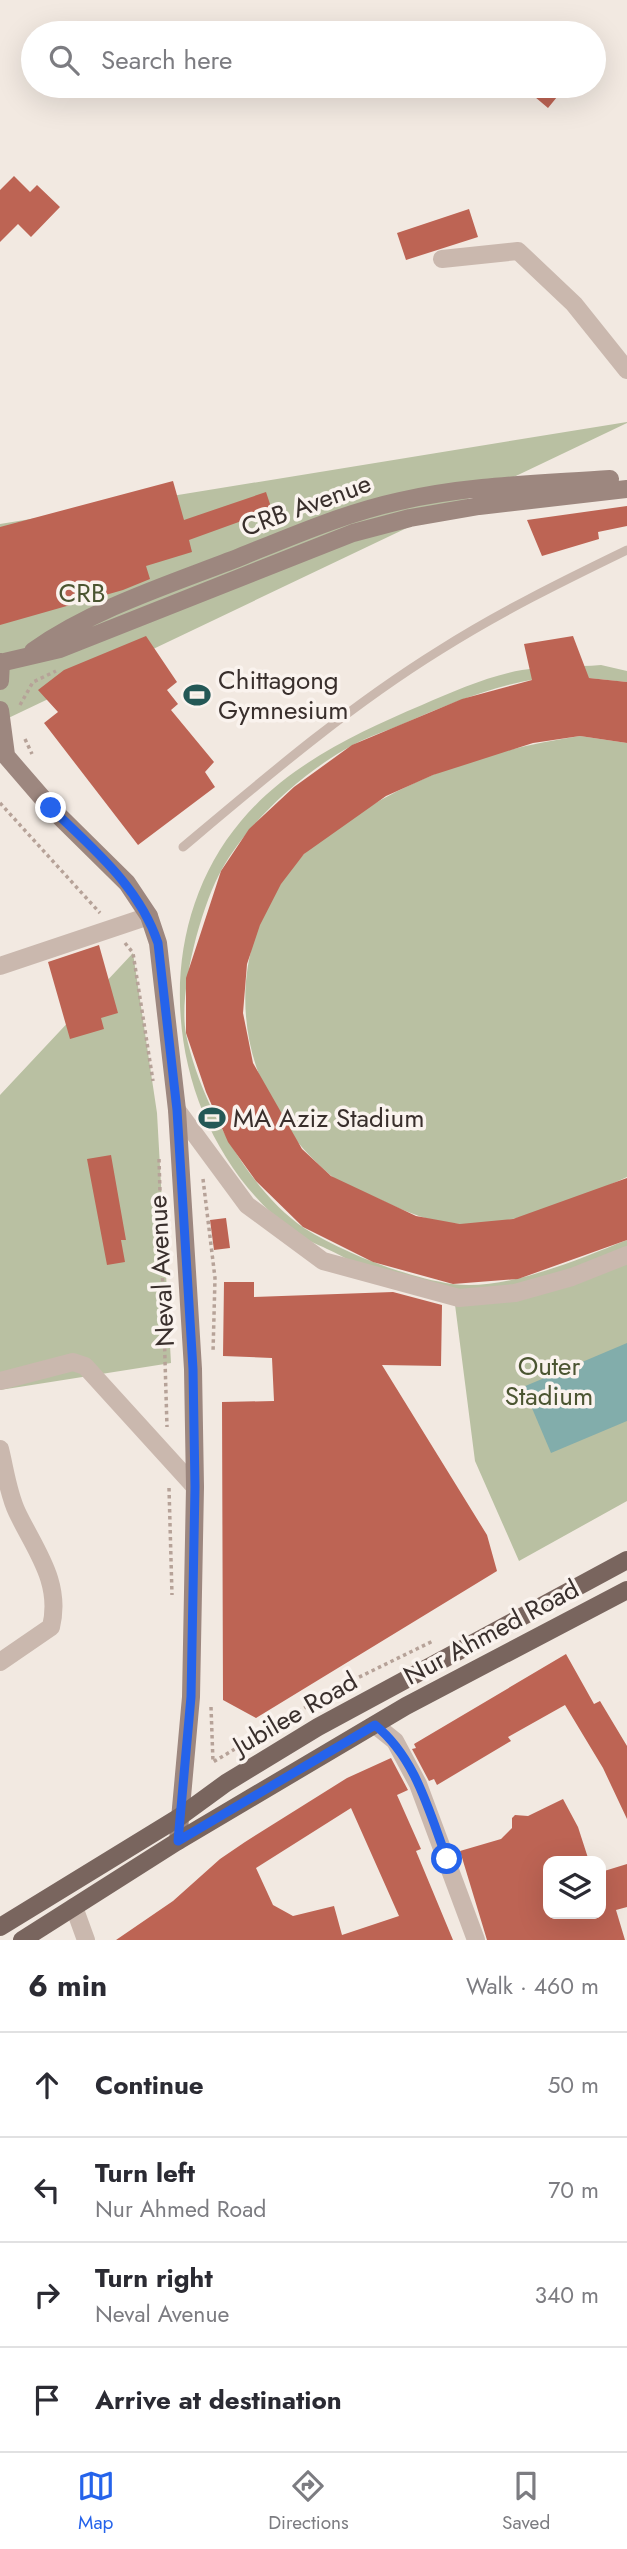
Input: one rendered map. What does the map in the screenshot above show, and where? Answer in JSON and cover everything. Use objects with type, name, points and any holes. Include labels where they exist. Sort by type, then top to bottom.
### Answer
[{"type":"main road","name":"CRB Avenue","points":[[1,669],[67,631],[154,590],[348,515],[401,500],[484,488],[627,478]]},
{"type":"main road","name":"CRB Avenue","points":[[25,657],[111,630],[353,533],[410,518],[479,506],[627,489]]},
{"type":"main road","points":[[348,515],[353,533]]},
{"type":"main road","points":[[233,559],[242,577]]},
{"type":"main road","name":"Neval Avenue","points":[[0,710],[3,752],[51,808],[127,883],[149,916],[158,943],[177,1110],[189,1284],[195,1487],[191,1697],[178,1841]]},
{"type":"main road","name":"Jubilee Road","points":[[0,1927],[178,1818],[226,1783],[318,1727],[627,1560]]},
{"type":"main road","name":"Nur Ahmed Road","points":[[22,1940],[178,1841],[375,1725],[627,1590]]},
{"type":"street","points":[[442,259],[519,251],[574,304],[627,370]]},
{"type":"street","points":[[0,966],[149,916]]},
{"type":"street","points":[[177,1110],[247,1205],[323,1261],[459,1298],[515,1293],[572,1277],[627,1255]]},
{"type":"street","points":[[0,1381],[73,1362],[85,1366],[195,1487]]},
{"type":"street","points":[[0,1449],[16,1510],[40,1552],[54,1590],[55,1610],[51,1627],[0,1662]]},
{"type":"street","points":[[375,1725],[395,1741],[418,1784],[476,1940]]},
{"type":"street","points":[[74,1907],[86,1940]]},
{"type":"lane","points":[[183,847],[290,757],[438,651],[527,599],[627,550]]},
{"type":"path","points":[[19,713],[20,702],[33,682],[58,670]]},
{"type":"path","points":[[24,737],[34,761]]},
{"type":"path","points":[[0,803],[114,928],[133,953],[153,1087]]},
{"type":"path","points":[[159,1155],[172,1597]]},
{"type":"path","points":[[203,1176],[215,1278],[213,1361]]},
{"type":"path","points":[[211,1706],[213,1762],[345,1684],[441,1637]]},
{"type":"green space","name":"CRB","points":[[627,423],[0,722],[0,524]]},
{"type":"green space","name":"MA Aziz Stadium","points":[[601,665],[627,671],[627,682],[558,677],[519,682],[485,692],[359,742],[334,756],[297,783],[247,833],[222,869],[199,926],[185,996],[186,1034],[193,1059],[214,1114],[229,1141],[264,1191],[283,1211],[320,1237],[395,1270],[434,1281],[473,1285],[495,1283],[541,1272],[627,1240],[627,1501],[519,1561],[475,1461],[453,1289],[394,1277],[363,1267],[298,1235],[252,1193],[219,1146],[196,1093],[183,1037],[180,980],[189,923],[209,870],[241,821],[280,783],[324,752],[348,739],[471,684],[522,670]]},
{"type":"green space","points":[[580,736],[627,743],[627,1177],[567,1203],[525,1216],[504,1221],[461,1224],[420,1216],[340,1182],[296,1140],[272,1103],[255,1062],[246,1019],[247,976],[256,934],[275,893],[310,849],[389,796],[450,768],[514,749]]},
{"type":"green space","points":[[133,953],[157,1113],[171,1363],[0,1390],[0,1095]]},
{"type":"water","points":[[627,1343],[627,1421],[551,1453],[523,1387]]},
{"type":"building","points":[[536,98],[556,98],[548,108]]},
{"type":"building","points":[[14,176],[30,192],[37,185],[60,207],[31,237],[18,224],[0,242],[0,190]]},
{"type":"building","points":[[469,209],[478,237],[406,260],[397,233]]},
{"type":"building","points":[[173,481],[184,520],[266,492],[272,510],[189,540],[192,552],[146,566],[150,579],[123,590],[0,625],[0,527]]},
{"type":"building","points":[[627,506],[627,526],[598,532],[599,539],[542,556],[527,520]]},
{"type":"building","points":[[146,636],[177,682],[167,690],[178,704],[171,710],[214,762],[205,772],[215,787],[138,845],[44,723],[58,712],[38,690],[64,670]]},
{"type":"building","points":[[573,636],[589,678],[627,682],[627,743],[580,736],[533,743],[433,775],[386,796],[304,854],[281,884],[260,925],[247,964],[243,1013],[253,1063],[302,1149],[331,1176],[416,1216],[460,1224],[513,1219],[627,1178],[627,1240],[518,1279],[453,1284],[373,1262],[303,1227],[256,1181],[228,1142],[206,1092],[186,1033],[186,978],[221,871],[249,829],[294,787],[352,745],[462,699],[532,680],[524,644]]},
{"type":"building","points":[[99,945],[118,1013],[101,1018],[104,1029],[70,1039],[48,962]]},
{"type":"building","points":[[111,1155],[126,1240],[121,1240],[125,1262],[107,1265],[87,1159]]},
{"type":"building","points":[[226,1218],[230,1248],[214,1250],[210,1220]]},
{"type":"building","points":[[224,1282],[254,1282],[254,1297],[393,1292],[442,1305],[441,1366],[382,1365],[487,1535],[497,1571],[256,1718],[223,1700],[222,1402],[274,1401],[272,1358],[223,1356]]},
{"type":"building","points":[[566,1654],[594,1704],[600,1701],[627,1746],[627,1819],[603,1768],[565,1705],[508,1737],[511,1741],[437,1785],[434,1779],[429,1781],[412,1749],[416,1748],[414,1744]]},
{"type":"building","points":[[391,1758],[408,1790],[397,1795],[421,1849],[416,1851],[453,1940],[116,1940],[173,1901],[220,1859],[347,1778]],"holes":[[[351,1808],[399,1916],[342,1935],[334,1906],[293,1916],[273,1905],[256,1868]]]},
{"type":"building","points":[[563,1799],[578,1827],[587,1856],[543,1856],[543,1919],[606,1919],[606,1870],[627,1864],[627,1907],[616,1910],[625,1940],[487,1940],[460,1851],[501,1839],[512,1828],[512,1818],[515,1815],[528,1816]]},
{"type":"place","name":"Chittagong Gymnesium","points":[[197,695]]},
{"type":"place","name":"MA Aziz Stadium","points":[[212,1118]]},
{"type":"route","points":[[51,808],[127,883],[149,916],[158,943],[177,1110],[193,1369],[195,1487],[191,1697],[178,1841],[375,1725],[395,1741],[418,1784],[447,1859]]},
{"type":"park label","name":"Outer Stadium","points":[[549,1381]]}]
